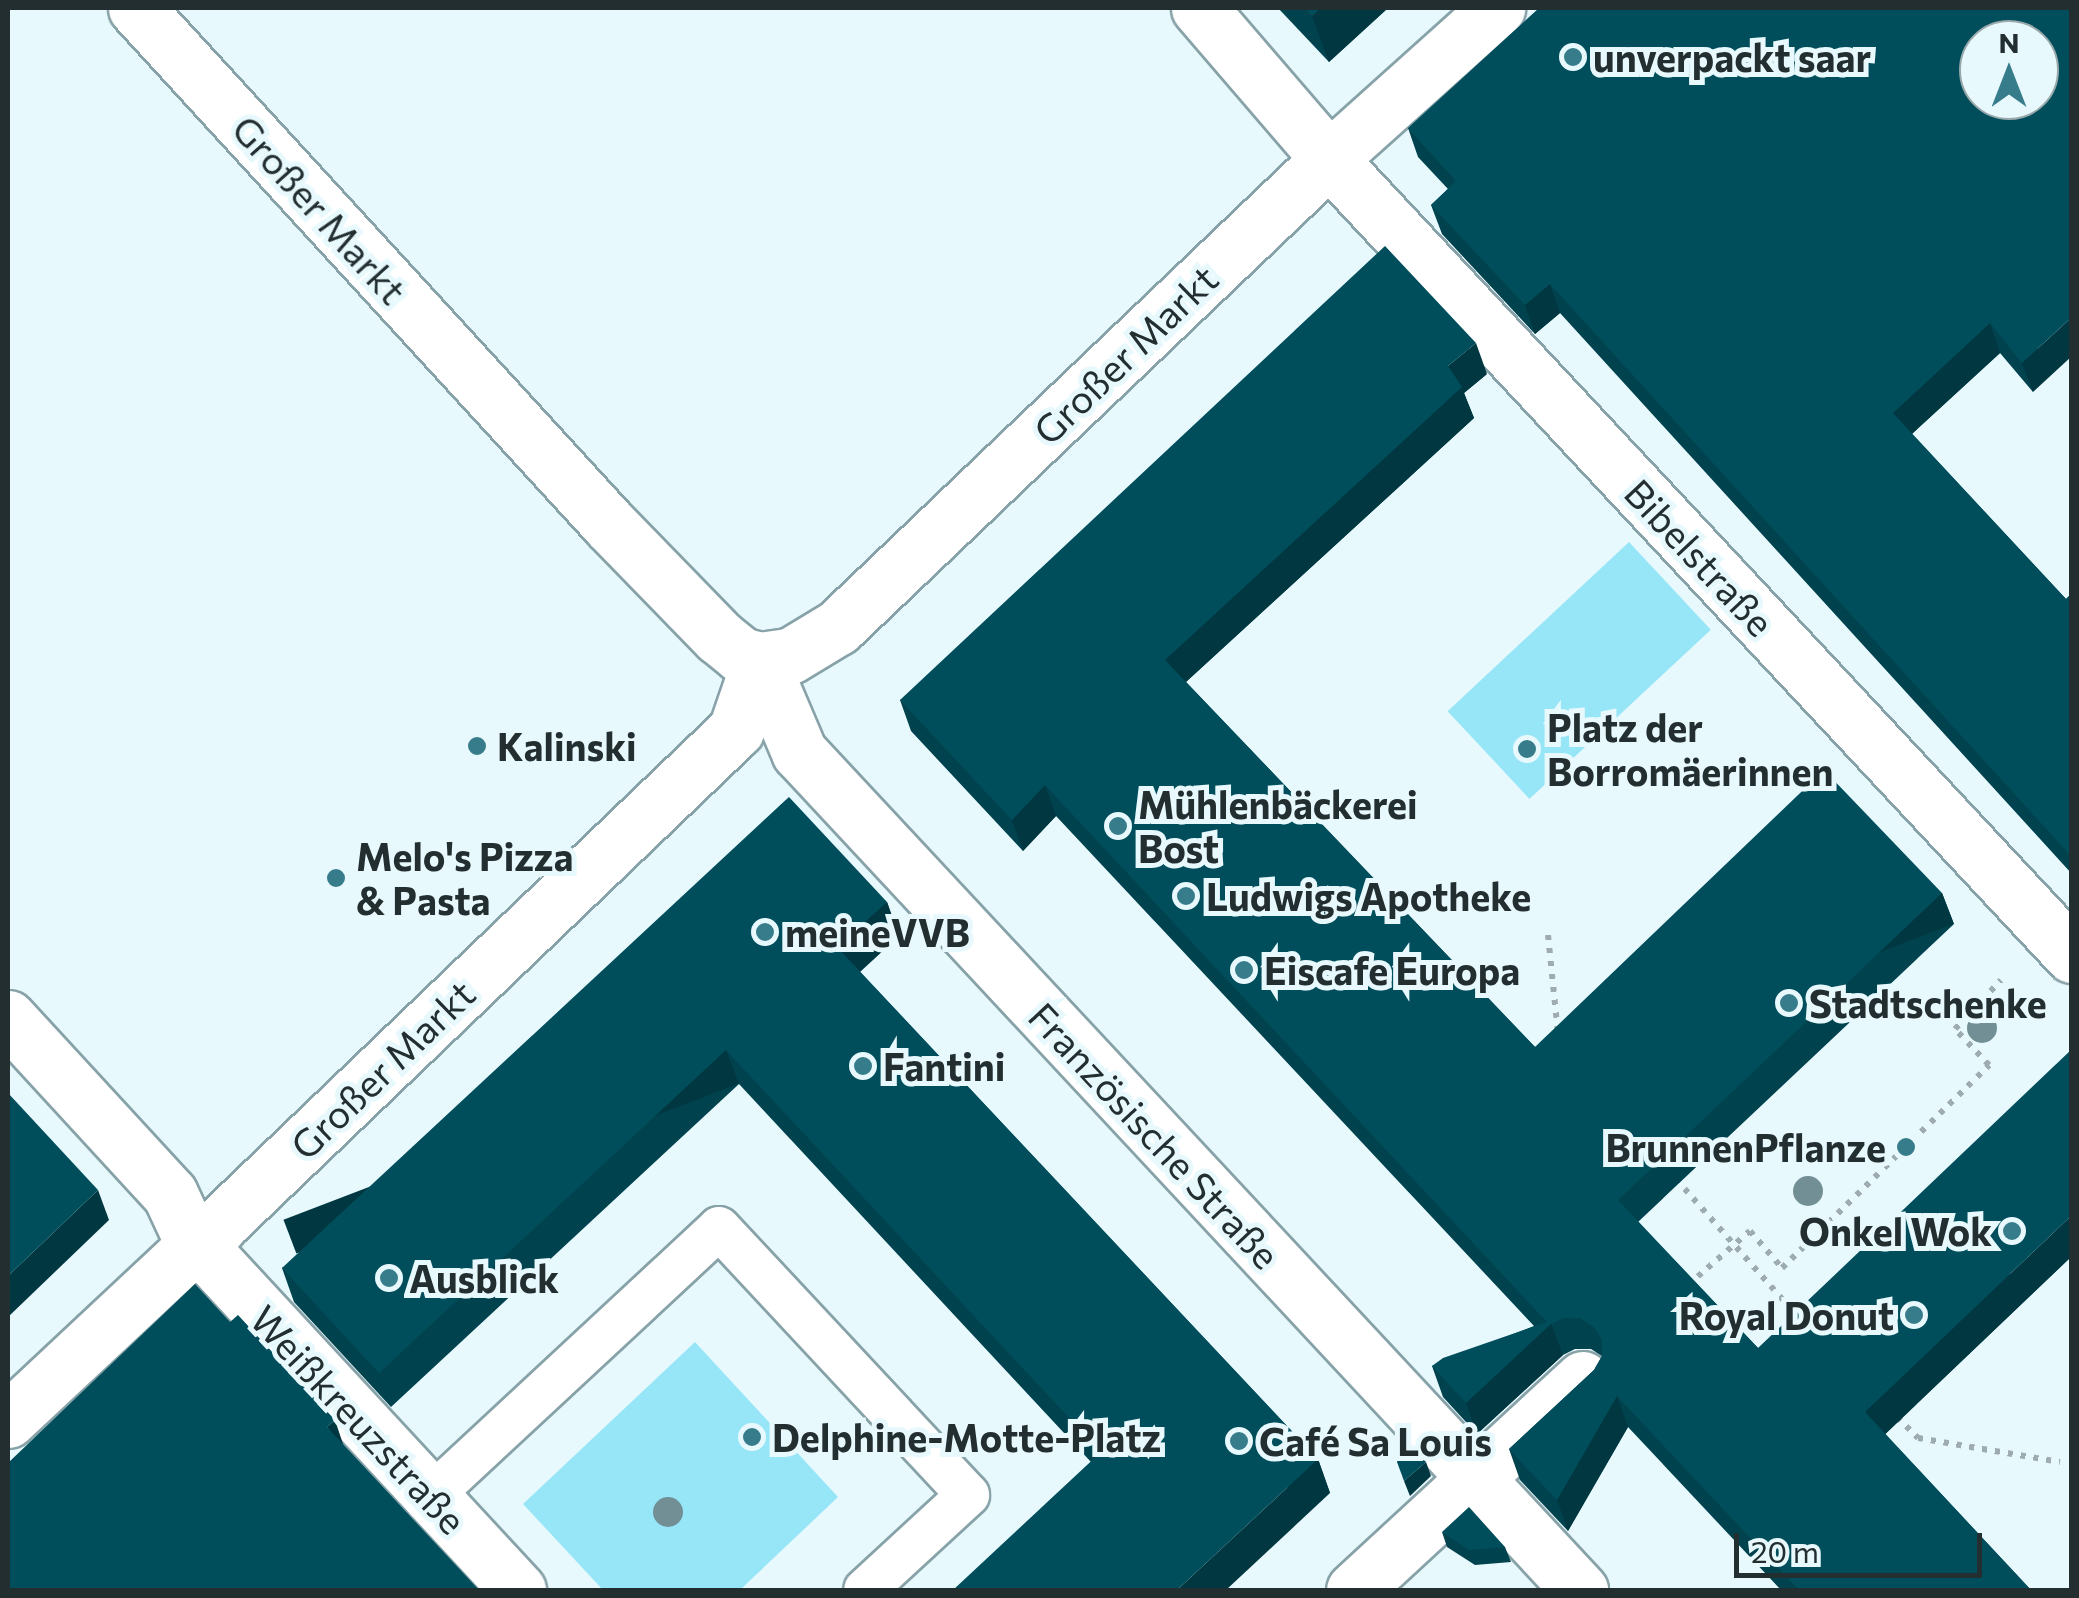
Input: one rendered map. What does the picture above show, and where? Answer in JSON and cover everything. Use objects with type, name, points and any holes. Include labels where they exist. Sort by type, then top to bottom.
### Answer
[{"type":"street","name":"Großer Markt","points":[[136,8],[608,524],[719,637],[742,654],[760,660],[790,656],[838,627],[1329,159],[1497,8]]},
{"type":"street","points":[[1198,8],[1329,159]]},
{"type":"street","name":"Bibelstraße","points":[[1329,159],[2064,931]]},
{"type":"street","name":"Großer Markt","points":[[8,1420],[180,1258],[197,1252],[221,1223],[736,730],[760,660]]},
{"type":"street","name":"Französische Straße","points":[[760,660],[799,752],[1580,1590]]},
{"type":"street","points":[[8,1018],[170,1194],[197,1252]]},
{"type":"street","name":"Weißkreuzstraße","points":[[197,1252],[206,1254],[518,1590]]},
{"type":"street","points":[[1354,1590],[1583,1379]]},
{"type":"lane","points":[[431,1496],[719,1228],[968,1494],[865,1590]]},
{"type":"path","points":[[1548,934],[1559,1040]]},
{"type":"path","points":[[1684,1289],[1750,1231],[1782,1268],[1989,1065],[1954,1029],[2004,977]]},
{"type":"path","points":[[1667,1169],[1802,1322]]},
{"type":"path","points":[[1892,1412],[1918,1438],[2060,1462]]},
{"type":"shaded area","points":[[1629,542],[1711,630],[1529,799],[1448,711]]},
{"type":"shaded area","points":[[695,1342],[838,1497],[740,1590],[603,1590],[523,1504]]},
{"type":"building","points":[[1305,8],[1321,8],[1312,16]]},
{"type":"building","points":[[1539,8],[2072,8],[2072,317],[2022,363],[1990,323],[1893,413],[2066,599],[2072,593],[2072,857],[1550,284],[1525,305],[1431,205],[1456,181],[1408,128]]},
{"type":"building","points":[[1385,246],[1476,343],[1448,366],[1462,387],[1165,660],[1535,1047],[1824,770],[1942,893],[1618,1200],[1758,1348],[2072,1049],[2072,1215],[1865,1412],[2031,1590],[1799,1590],[1617,1396],[1557,1500],[1509,1449],[1594,1370],[1602,1356],[1602,1340],[1595,1328],[1580,1318],[1564,1318],[1551,1324],[1466,1403],[1432,1366],[1443,1358],[1547,1322],[1045,785],[1012,820],[900,700]]},
{"type":"building","points":[[789,797],[887,902],[837,947],[1318,1459],[1177,1590],[953,1590],[1101,1452],[726,1050],[379,1373],[282,1268]]},
{"type":"building","points":[[8,1093],[98,1190],[8,1276]]},
{"type":"building","points":[[195,1284],[230,1322],[238,1315],[335,1420],[327,1427],[479,1590],[8,1590],[8,1463]]},
{"type":"building","points":[[1403,1437],[1426,1462],[1404,1481],[1397,1462]]},
{"type":"building","points":[[1469,1507],[1505,1547],[1469,1550],[1442,1532]]},
{"type":"place","name":"unverpackt saar","points":[[1573,57]]},
{"type":"place","name":"Kalinski","points":[[477,746]]},
{"type":"place","name":"Platz der Borromäerinnen","points":[[1527,749]]},
{"type":"place","name":"Mühlenbäckerei Bost","points":[[1118,826]]},
{"type":"place","name":"Melo's Pizza & Pasta","points":[[336,878]]},
{"type":"place","name":"Ludwigs Apotheke","points":[[1186,896]]},
{"type":"place","name":"meineVVB","points":[[765,932]]},
{"type":"place","name":"Eiscafe Europa","points":[[1244,970]]},
{"type":"place","name":"Stadtschenke","points":[[1789,1003]]},
{"type":"place","name":"Fantini","points":[[863,1066]]},
{"type":"place","name":"BrunnenPflanze","points":[[1906,1147]]},
{"type":"place","name":"Onkel Wok","points":[[2012,1231]]},
{"type":"place","name":"Ausblick","points":[[389,1278]]},
{"type":"place","name":"Royal Donut","points":[[1914,1315]]},
{"type":"place","name":"Delphine-Motte-Platz","points":[[752,1437]]},
{"type":"place","name":"Café Sa Louis","points":[[1239,1441]]}]
